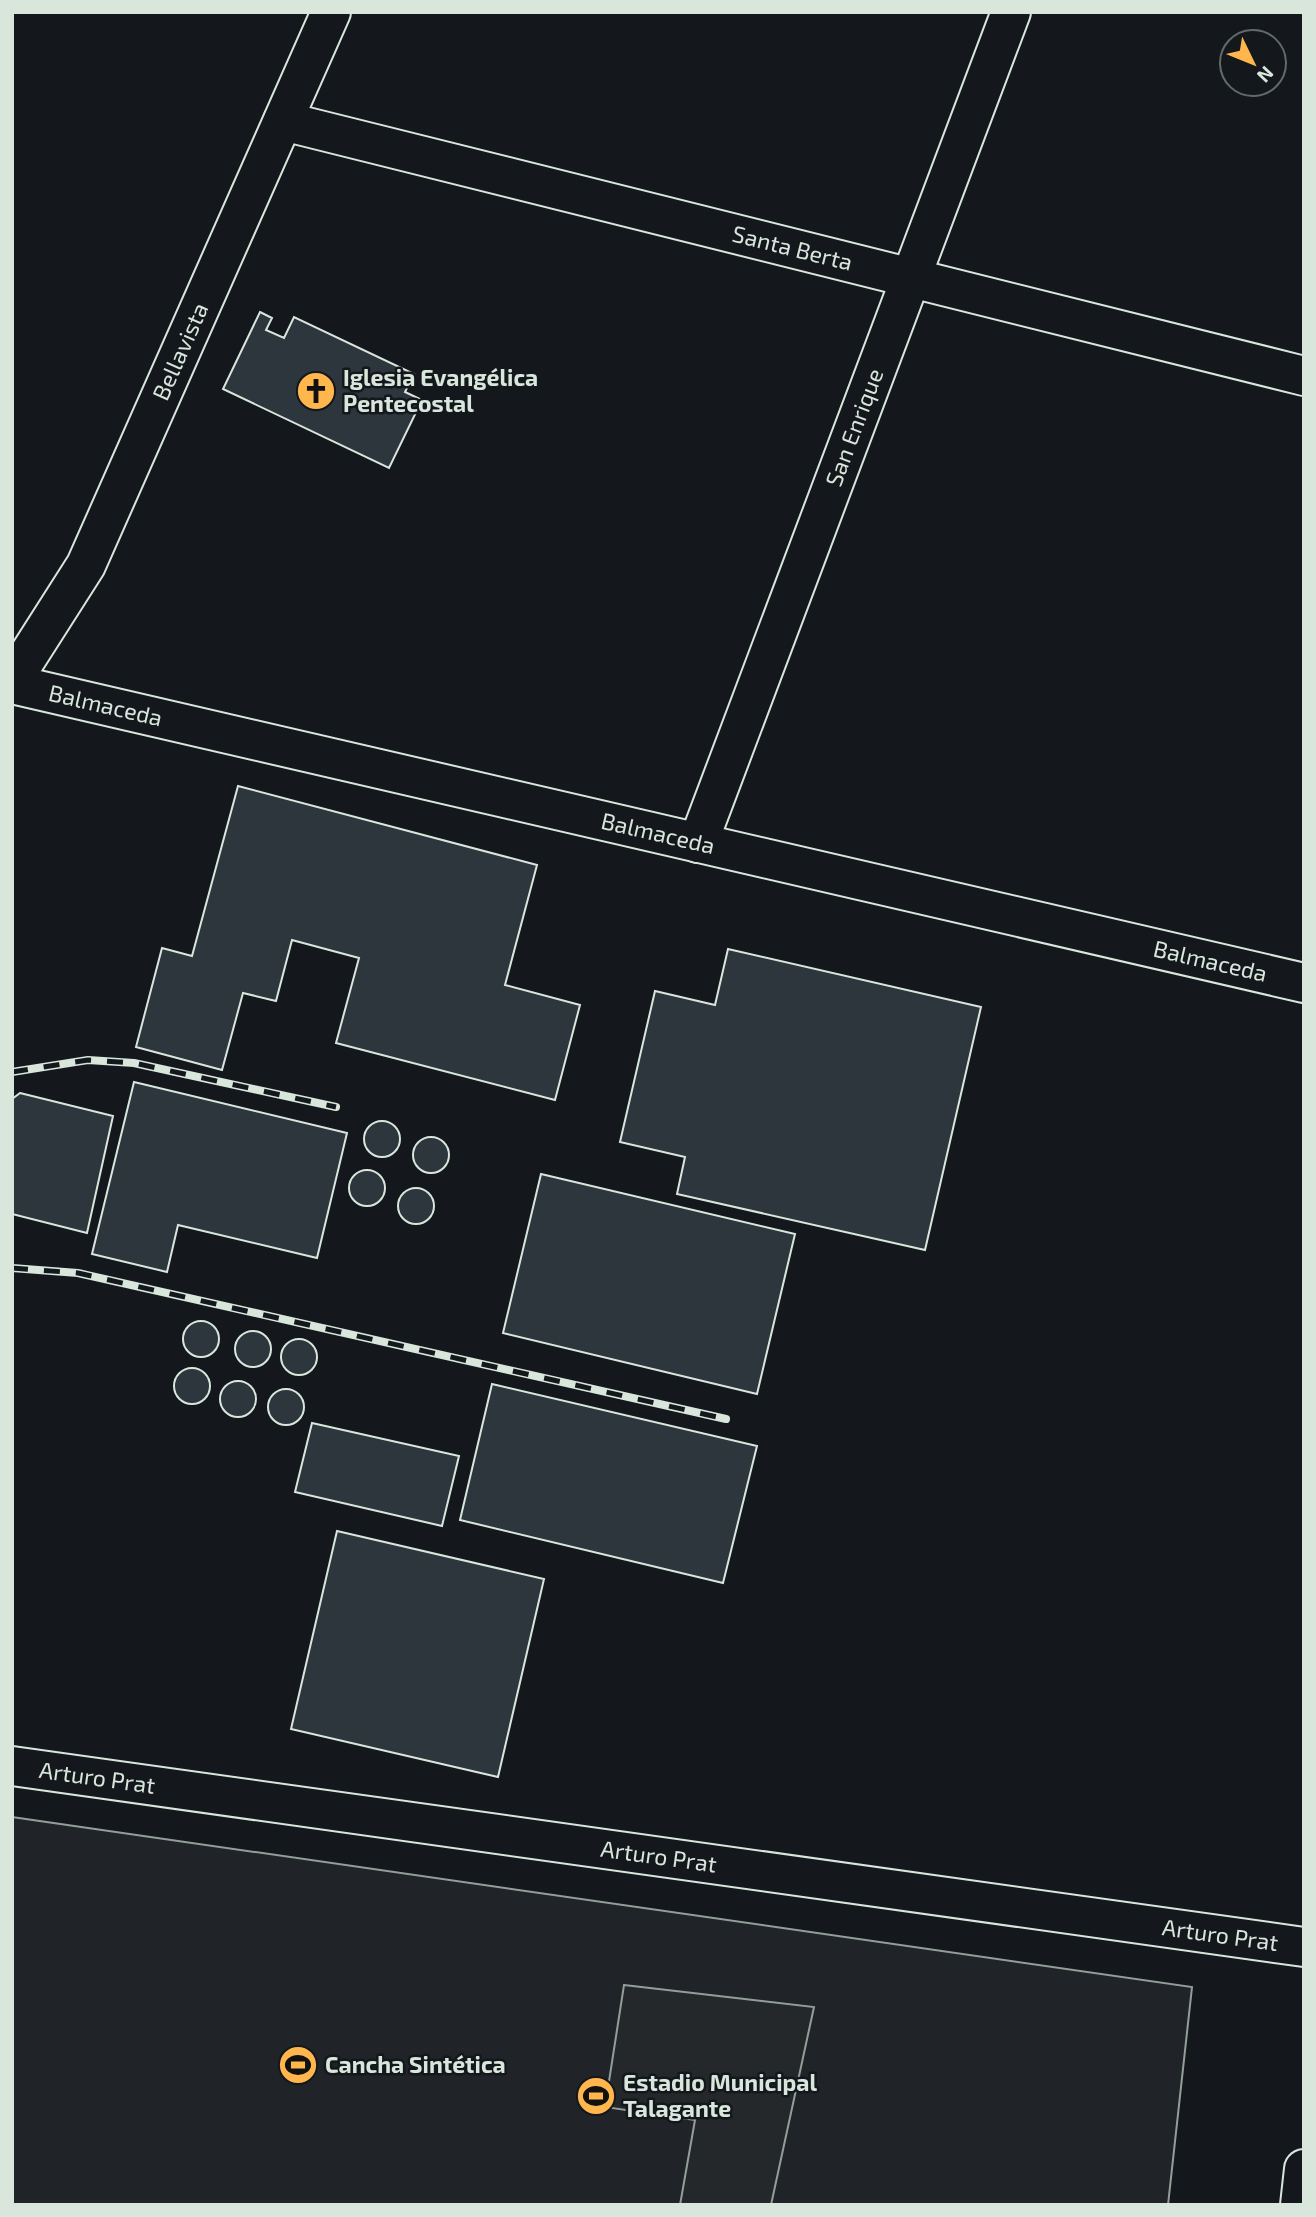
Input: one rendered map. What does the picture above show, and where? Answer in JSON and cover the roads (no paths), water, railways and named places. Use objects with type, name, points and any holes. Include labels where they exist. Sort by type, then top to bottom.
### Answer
[{"type":"street","name":"Bellavista","points":[[12,682],[86,565],[331,12]]},
{"type":"street","name":"San Enrique","points":[[698,843],[1011,12]]},
{"type":"street","name":"Santa Berta","points":[[283,121],[1304,376]]},
{"type":"street","name":"Balmaceda","points":[[12,682],[1304,984]]},
{"type":"street","name":"Arturo Prat","points":[[12,1766],[1304,1947]]},
{"type":"street","points":[[1300,2205],[1304,2169]]},
{"type":"railway","points":[[12,1072],[88,1060],[134,1063],[336,1107]]},
{"type":"railway","points":[[12,1268],[78,1273],[726,1419]]},
{"type":"place","name":"Iglesia Evangélica Pentecostal","points":[[316,391]]},
{"type":"place","name":"Cancha Sintética","points":[[298,2065]]},
{"type":"place","name":"Estadio Municipal Talagante","points":[[596,2096]]}]
